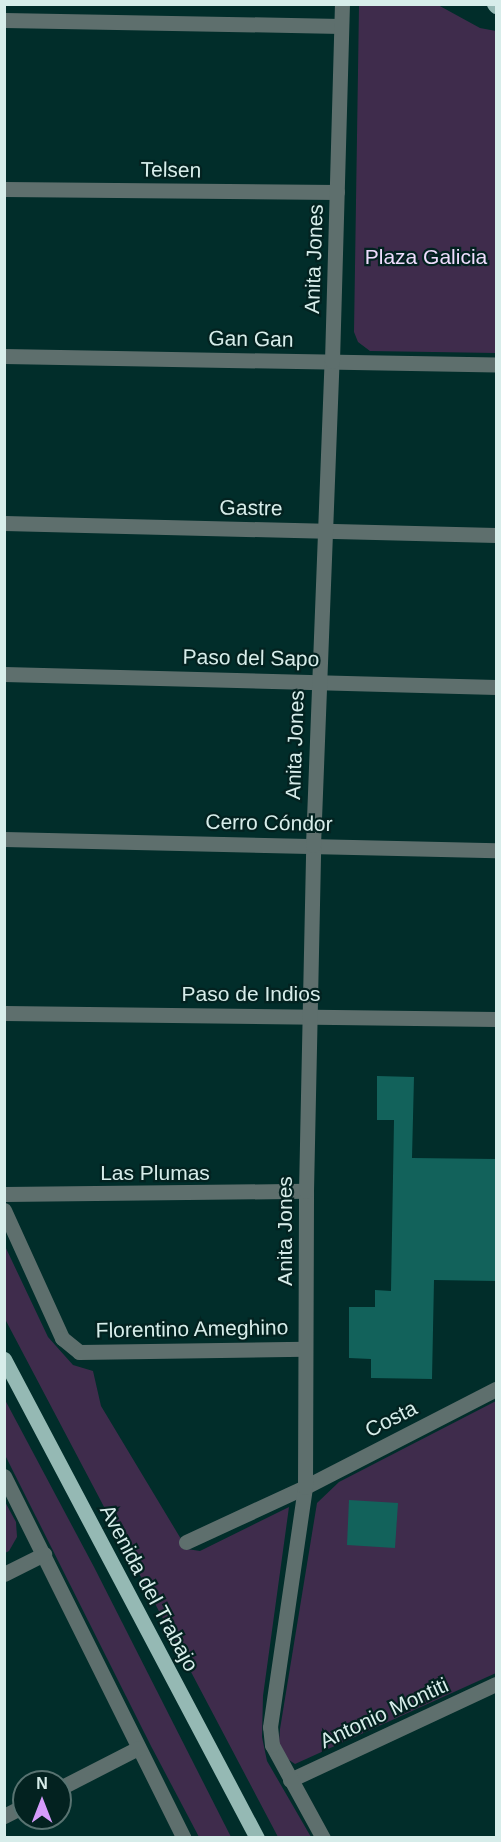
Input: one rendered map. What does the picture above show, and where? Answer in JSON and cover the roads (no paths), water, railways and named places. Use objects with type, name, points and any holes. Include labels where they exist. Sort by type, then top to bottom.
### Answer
[{"type":"main road","name":"Avenida del Trabajo","points":[[4,1359],[257,1838]]},
{"type":"street","name":"Anita Jones","points":[[305,1487],[306,1191],[313,845],[332,361],[342,4]]},
{"type":"street","points":[[4,20],[341,26]]},
{"type":"street","name":"Telsen","points":[[4,189],[337,192]]},
{"type":"street","name":"Gan Gan","points":[[4,356],[496,365]]},
{"type":"street","name":"Gastre","points":[[4,523],[496,535]]},
{"type":"street","name":"Paso del Sapo","points":[[4,674],[318,680],[496,687]]},
{"type":"street","name":"Cerro Cóndor","points":[[4,839],[496,850]]},
{"type":"street","name":"Paso de Indios","points":[[4,1013],[496,1019]]},
{"type":"street","name":"Las Plumas","points":[[4,1194],[306,1191]]},
{"type":"street","name":"Florentino Ameghino","points":[[4,1210],[63,1338],[79,1352],[305,1348]]},
{"type":"street","name":"Costa","points":[[186,1542],[305,1487],[496,1389]]},
{"type":"street","points":[[4,1476],[184,1838]]},
{"type":"street","points":[[305,1487],[270,1727],[272,1745],[323,1838]]},
{"type":"street","points":[[4,1574],[44,1554]]},
{"type":"street","name":"Antonio Montiti","points":[[290,1780],[496,1684]]},
{"type":"street","points":[[72,1782],[138,1748]]},
{"type":"park label","name":"Plaza Galicia","points":[[426,257]]}]
